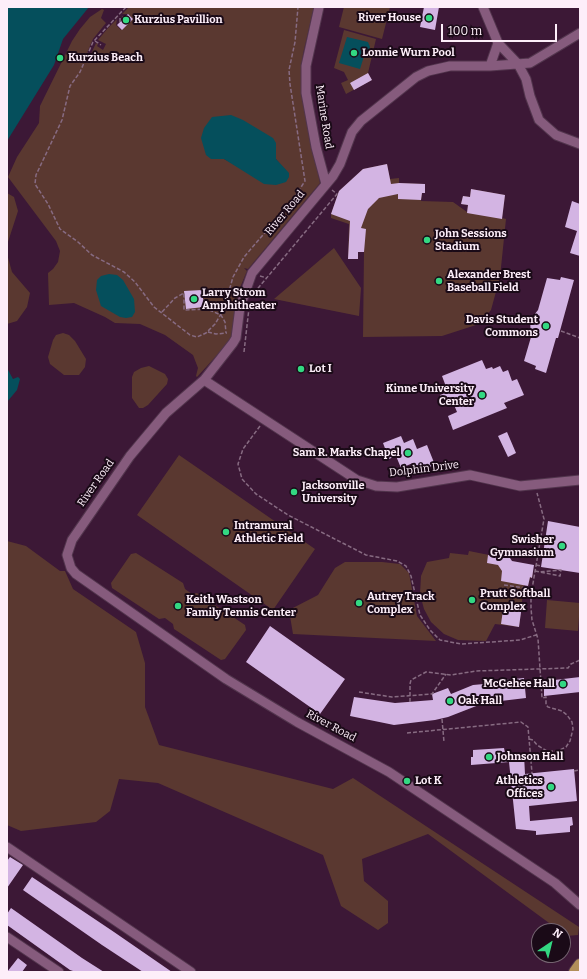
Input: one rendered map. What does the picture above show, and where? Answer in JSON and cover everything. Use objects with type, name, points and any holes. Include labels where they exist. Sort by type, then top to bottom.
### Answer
[{"type":"main road","points":[[575,972],[580,965]]},
{"type":"street","name":"Marine Road","points":[[319,7],[306,66],[306,93],[316,147],[326,184]]},
{"type":"street","points":[[483,7],[498,43],[518,64],[526,80],[539,120],[556,135],[580,144]]},
{"type":"street","name":"River Road","points":[[580,33],[530,63],[490,66],[450,66],[428,71],[416,77],[361,121],[352,132],[340,164],[326,184],[252,273],[240,307],[236,338],[204,380],[162,417],[130,456],[100,498],[68,548],[68,559],[73,571],[239,688],[389,772],[555,883],[580,905]]},
{"type":"street","points":[[490,66],[498,43]]},
{"type":"street","name":"Dolphin Drive","points":[[204,380],[357,480],[376,486],[397,487],[470,475],[520,486],[580,480]]},
{"type":"street","points":[[7,847],[188,971]]},
{"type":"street","points":[[7,937],[59,972]]},
{"type":"path","points":[[126,7],[95,41],[80,72],[70,86],[62,120],[36,175],[35,184],[48,204],[60,230],[78,242],[92,255],[124,272],[135,282],[148,302],[190,335],[201,337],[208,332],[221,315],[233,277],[244,257],[292,201],[305,181],[290,77],[298,7]]},
{"type":"path","points":[[118,15],[120,22]]},
{"type":"path","points":[[120,18],[125,17]]},
{"type":"path","points":[[95,41],[100,45]]},
{"type":"path","points":[[252,298],[337,194]]},
{"type":"path","points":[[256,274],[267,278]]},
{"type":"path","points":[[204,309],[204,292],[218,296],[228,296]]},
{"type":"path","points":[[162,312],[175,298],[184,293],[184,310],[204,309],[221,315],[225,322],[226,333]]},
{"type":"path","points":[[244,352],[250,303]]},
{"type":"path","points":[[561,331],[580,338]]},
{"type":"path","points":[[208,332],[216,334],[231,334]]},
{"type":"path","points":[[264,420],[243,449],[238,464],[242,479],[256,494],[288,515],[366,555],[397,562],[406,566],[412,576],[420,615],[430,630],[440,640],[461,644],[520,640],[536,635]]},
{"type":"path","points":[[529,739],[552,752],[566,747],[572,736],[572,722],[562,711],[548,707],[546,698],[542,698],[536,635],[531,614],[534,575],[544,519],[534,484]]},
{"type":"path","points":[[536,565],[541,566]]},
{"type":"path","points":[[535,571],[539,572],[560,576],[561,570],[539,572]]},
{"type":"path","points":[[504,585],[532,590]]},
{"type":"path","points":[[410,702],[411,680],[426,672],[446,674],[476,671],[568,668],[571,664],[580,660]]},
{"type":"path","points":[[359,692],[392,697],[432,694],[446,674]]},
{"type":"path","points":[[442,719],[444,742]]},
{"type":"path","points":[[407,733],[522,722],[528,727],[532,773]]},
{"type":"path","points":[[524,756],[530,756]]},
{"type":"path","points":[[574,771],[580,770]]},
{"type":"shaded area","points":[[7,7],[89,7],[63,39],[54,65],[7,141]]},
{"type":"shaded area","points":[[129,7],[314,7],[303,54],[301,83],[320,183],[248,269],[244,268],[247,271],[239,290],[231,338],[197,377],[198,368],[193,355],[165,335],[140,324],[115,323],[74,303],[49,305],[48,273],[58,262],[60,251],[56,241],[8,177],[17,157],[39,123],[40,106],[72,41],[80,29],[90,17],[102,9],[104,10],[101,18],[106,23],[93,39],[87,53],[91,54],[96,43],[98,44],[97,46],[103,50],[106,44],[98,40],[108,28],[117,19],[116,25],[121,30],[133,19],[128,14],[122,14]],"holes":[[[276,143],[276,159],[288,173],[241,168],[224,159]]]},
{"type":"shaded area","points":[[344,7],[390,7],[382,39],[339,27]]},
{"type":"shaded area","points":[[344,30],[376,39],[368,73],[372,80],[346,94],[341,83],[348,80],[344,72],[334,68]]},
{"type":"shaded area","name":"Lonnie Wurn Pool","points":[[347,37],[368,42],[370,47],[369,51],[365,53],[360,69],[339,63]]},
{"type":"shaded area","points":[[231,115],[243,120],[273,138],[276,143],[276,159],[289,173],[289,177],[286,182],[276,185],[264,184],[224,159],[211,159],[206,155],[201,138],[204,128],[212,117]]},
{"type":"shaded area","name":"John Sessions Stadium","points":[[387,164],[390,179],[399,178],[399,183],[425,184],[425,193],[422,193],[421,201],[453,202],[467,212],[468,205],[461,204],[463,196],[470,197],[471,189],[505,195],[502,218],[506,219],[500,277],[491,310],[476,325],[442,336],[363,337],[364,252],[358,252],[358,259],[348,259],[349,224],[331,218],[331,214],[339,191],[363,169]]},
{"type":"shaded area","points":[[7,193],[14,197],[18,211],[7,245]]},
{"type":"shaded area","points":[[334,248],[361,288],[359,316],[274,299]]},
{"type":"shaded area","points":[[7,254],[12,272],[30,293],[27,307],[17,321],[7,324]]},
{"type":"shaded area","points":[[109,274],[117,275],[123,280],[134,299],[135,312],[132,317],[120,317],[101,306],[96,290],[97,280],[101,276]]},
{"type":"shaded area","points":[[63,333],[69,335],[75,341],[86,359],[85,367],[79,375],[64,375],[50,364],[48,357],[53,340],[56,335]]},
{"type":"shaded area","points":[[149,366],[165,374],[168,379],[167,384],[148,405],[143,408],[139,408],[132,398],[132,377],[134,372]]},
{"type":"shaded area","points":[[7,368],[13,379],[18,377],[20,379],[17,390],[7,402]]},
{"type":"shaded area","name":"Intramural Athletic Field","points":[[179,455],[315,549],[273,610],[137,515]]},
{"type":"shaded area","points":[[7,541],[26,546],[60,571],[65,571],[73,589],[136,632],[145,663],[145,707],[159,745],[333,789],[353,778],[579,927],[578,935],[571,936],[571,923],[549,923],[428,834],[362,859],[364,881],[388,901],[388,923],[378,930],[341,906],[323,855],[158,783],[119,779],[110,811],[96,822],[21,831],[7,825]]},
{"type":"shaded area","name":"Prutt Softball Complex","points":[[469,551],[504,558],[508,555],[512,562],[533,572],[528,586],[524,585],[519,627],[495,624],[486,641],[458,640],[444,634],[431,622],[424,609],[420,594],[421,576],[427,562],[449,558],[450,553],[468,555]]},
{"type":"shaded area","name":"Keith Wastson Family Tennis Center","points":[[136,553],[183,583],[185,589],[192,594],[197,593],[245,625],[246,630],[225,659],[221,660],[174,629],[173,624],[165,618],[159,619],[112,588],[111,583],[131,554]]},
{"type":"shaded area","name":"Autrey Track Complex","points":[[345,562],[382,562],[400,564],[409,573],[417,616],[436,641],[293,634],[289,610],[318,595],[335,568]]},
{"type":"shaded area","points":[[547,600],[580,603],[578,631],[545,628]]},
{"type":"building","name":"River House","points":[[424,7],[439,7],[435,30],[420,27]]},
{"type":"building","name":"Kurzius Pavillion","points":[[128,14],[133,19],[122,30],[117,25]]},
{"type":"building","points":[[368,73],[372,80],[354,90],[350,83]]},
{"type":"building","points":[[387,164],[391,184],[425,184],[425,193],[422,193],[421,200],[398,199],[398,194],[379,198],[368,209],[361,228],[366,229],[364,252],[358,252],[358,259],[348,259],[350,221],[331,214],[339,191],[363,169]]},
{"type":"building","points":[[471,189],[505,195],[502,219],[467,213],[468,205],[461,204],[463,196],[470,197]]},
{"type":"building","points":[[572,201],[580,204],[580,256],[570,253],[577,231],[565,227]]},
{"type":"building","name":"Davis Student Commons","points":[[561,277],[574,280],[558,338],[556,338],[546,373],[535,369],[536,366],[524,361],[531,337],[530,320],[538,310],[547,278],[560,280]]},
{"type":"building","name":"Larry Strom Amphitheater","points":[[202,290],[204,307],[186,309],[184,291]]},
{"type":"building","name":"Kinne University Center","points":[[482,360],[486,369],[492,367],[493,369],[500,366],[503,372],[508,370],[512,381],[517,379],[524,395],[504,403],[507,408],[453,430],[448,416],[457,412],[452,400],[443,404],[440,395],[448,392],[442,376]]},
{"type":"building","points":[[507,432],[516,453],[508,457],[498,436]]},
{"type":"building","name":"Sam R. Marks Chapel","points":[[401,436],[404,443],[413,439],[417,449],[427,445],[435,465],[416,472],[413,463],[401,468],[396,456],[389,459],[383,443]]},
{"type":"building","name":"Swisher Gymnasium","points":[[548,521],[580,527],[580,573],[541,567]]},
{"type":"building","points":[[488,555],[504,558],[508,555],[512,561],[534,565],[532,578],[530,577],[528,586],[501,581],[502,571],[498,565],[487,563]]},
{"type":"building","points":[[504,603],[522,605],[519,627],[501,624]]},
{"type":"building","points":[[270,626],[345,679],[320,714],[246,662]]},
{"type":"building","name":"McGehee Hall","points":[[580,677],[580,692],[544,696],[546,681]]},
{"type":"building","name":"Oak Hall","points":[[524,678],[526,698],[484,703],[448,717],[435,720],[394,725],[350,716],[354,697],[395,703],[433,700],[432,694],[448,688],[451,694],[473,685],[484,684],[484,682]]},
{"type":"building","points":[[504,748],[505,753],[524,755],[525,774],[574,769],[577,801],[529,806],[530,821],[572,817],[573,825],[570,826],[570,832],[536,835],[536,831],[516,829],[509,762],[471,765],[473,750]]},
{"type":"building","points":[[10,857],[23,865],[7,888],[7,861]]},
{"type":"building","points":[[32,877],[172,972],[143,972],[102,945],[23,890]]},
{"type":"building","points":[[11,908],[104,972],[76,972],[70,970],[7,925],[7,914]]},
{"type":"building","points":[[18,958],[27,965],[22,972],[7,972]]},
{"type":"place","name":"River House","points":[[429,18]]},
{"type":"place","name":"Kurzius Pavillion","points":[[126,20]]},
{"type":"place","name":"Lonnie Wurn Pool","points":[[354,53]]},
{"type":"place","name":"Kurzius Beach","points":[[60,58]]},
{"type":"place","name":"John Sessions Stadium","points":[[427,240]]},
{"type":"place","name":"Alexander Brest Baseball Field","points":[[439,281]]},
{"type":"place","name":"Larry Strom Amphitheater","points":[[194,299]]},
{"type":"place","name":"Davis Student Commons","points":[[546,326]]},
{"type":"place","name":"Lot I","points":[[301,369]]},
{"type":"place","name":"Kinne University Center","points":[[482,395]]},
{"type":"place","name":"Sam R. Marks Chapel","points":[[408,453]]},
{"type":"place","name":"Jacksonville University","points":[[294,492]]},
{"type":"place","name":"Intramural Athletic Field","points":[[226,532]]},
{"type":"place","name":"Swisher Gymnasium","points":[[562,546]]},
{"type":"place","name":"Prutt Softball Complex","points":[[472,600]]},
{"type":"place","name":"Autrey Track Complex","points":[[359,603]]},
{"type":"place","name":"Keith Wastson Family Tennis Center","points":[[178,606]]},
{"type":"place","name":"McGehee Hall","points":[[563,684]]},
{"type":"place","name":"Oak Hall","points":[[450,701]]},
{"type":"place","name":"Johnson Hall","points":[[489,757]]},
{"type":"place","name":"Lot K","points":[[407,781]]},
{"type":"place","name":"Athletics Offices","points":[[551,787]]}]
